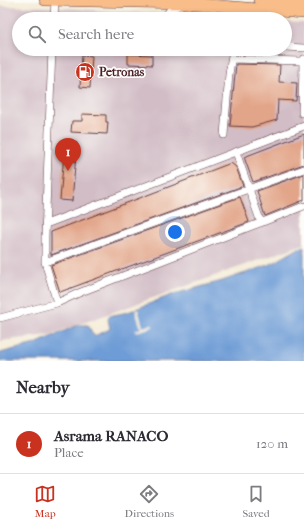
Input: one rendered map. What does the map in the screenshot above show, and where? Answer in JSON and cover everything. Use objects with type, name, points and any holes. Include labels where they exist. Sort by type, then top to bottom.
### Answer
[{"type":"highway","points":[[45,0],[185,4],[291,12]]},
{"type":"highway","points":[[259,0],[304,3]]},
{"type":"highway","points":[[292,12],[304,13]]},
{"type":"street","points":[[54,12],[55,0]]},
{"type":"street","points":[[168,12],[185,4]]},
{"type":"street","points":[[292,47],[304,48]]},
{"type":"street","points":[[52,56],[45,262],[57,303]]},
{"type":"street","points":[[224,135],[229,74],[232,56]]},
{"type":"street","points":[[232,59],[304,60],[302,113]]},
{"type":"street","points":[[46,224],[304,126]]},
{"type":"street","points":[[236,152],[261,223]]},
{"type":"street","points":[[45,262],[304,169]]},
{"type":"street","points":[[0,318],[57,303],[81,292],[304,206]]},
{"type":"shaded area","points":[[0,6],[126,12],[12,12],[12,56],[292,56],[292,22],[304,23],[304,244],[49,335],[0,341]]},
{"type":"water","points":[[304,247],[304,361],[0,361],[0,353],[35,344],[78,325],[88,325],[94,336],[110,329],[108,319],[109,316],[128,312],[174,294],[222,281],[263,267],[299,248]]},
{"type":"pier","points":[[138,309],[143,327],[152,324],[153,327],[136,332],[136,330],[141,328],[135,310]]},
{"type":"building","points":[[82,56],[92,56],[90,88],[80,87]]},
{"type":"building","points":[[128,56],[152,56],[152,65],[128,64]]},
{"type":"building","points":[[236,64],[280,65],[279,82],[297,83],[296,101],[278,100],[277,120],[252,127],[230,126]]},
{"type":"building","points":[[82,114],[106,115],[106,122],[108,122],[107,134],[71,132],[72,121],[82,121]]},
{"type":"building","points":[[304,134],[304,164],[253,182],[244,157]]},
{"type":"building","points":[[65,142],[77,143],[72,201],[60,200]]},
{"type":"building","points":[[231,163],[236,167],[243,186],[51,255],[51,232]]},
{"type":"building","points":[[304,174],[304,200],[265,216],[257,191]]},
{"type":"building","points":[[240,197],[249,222],[60,292],[51,265]]},
{"type":"place","name":"Petronas","points":[[85,72]]},
{"type":"place","name":"Asrama RANACO","points":[[68,171]]}]
